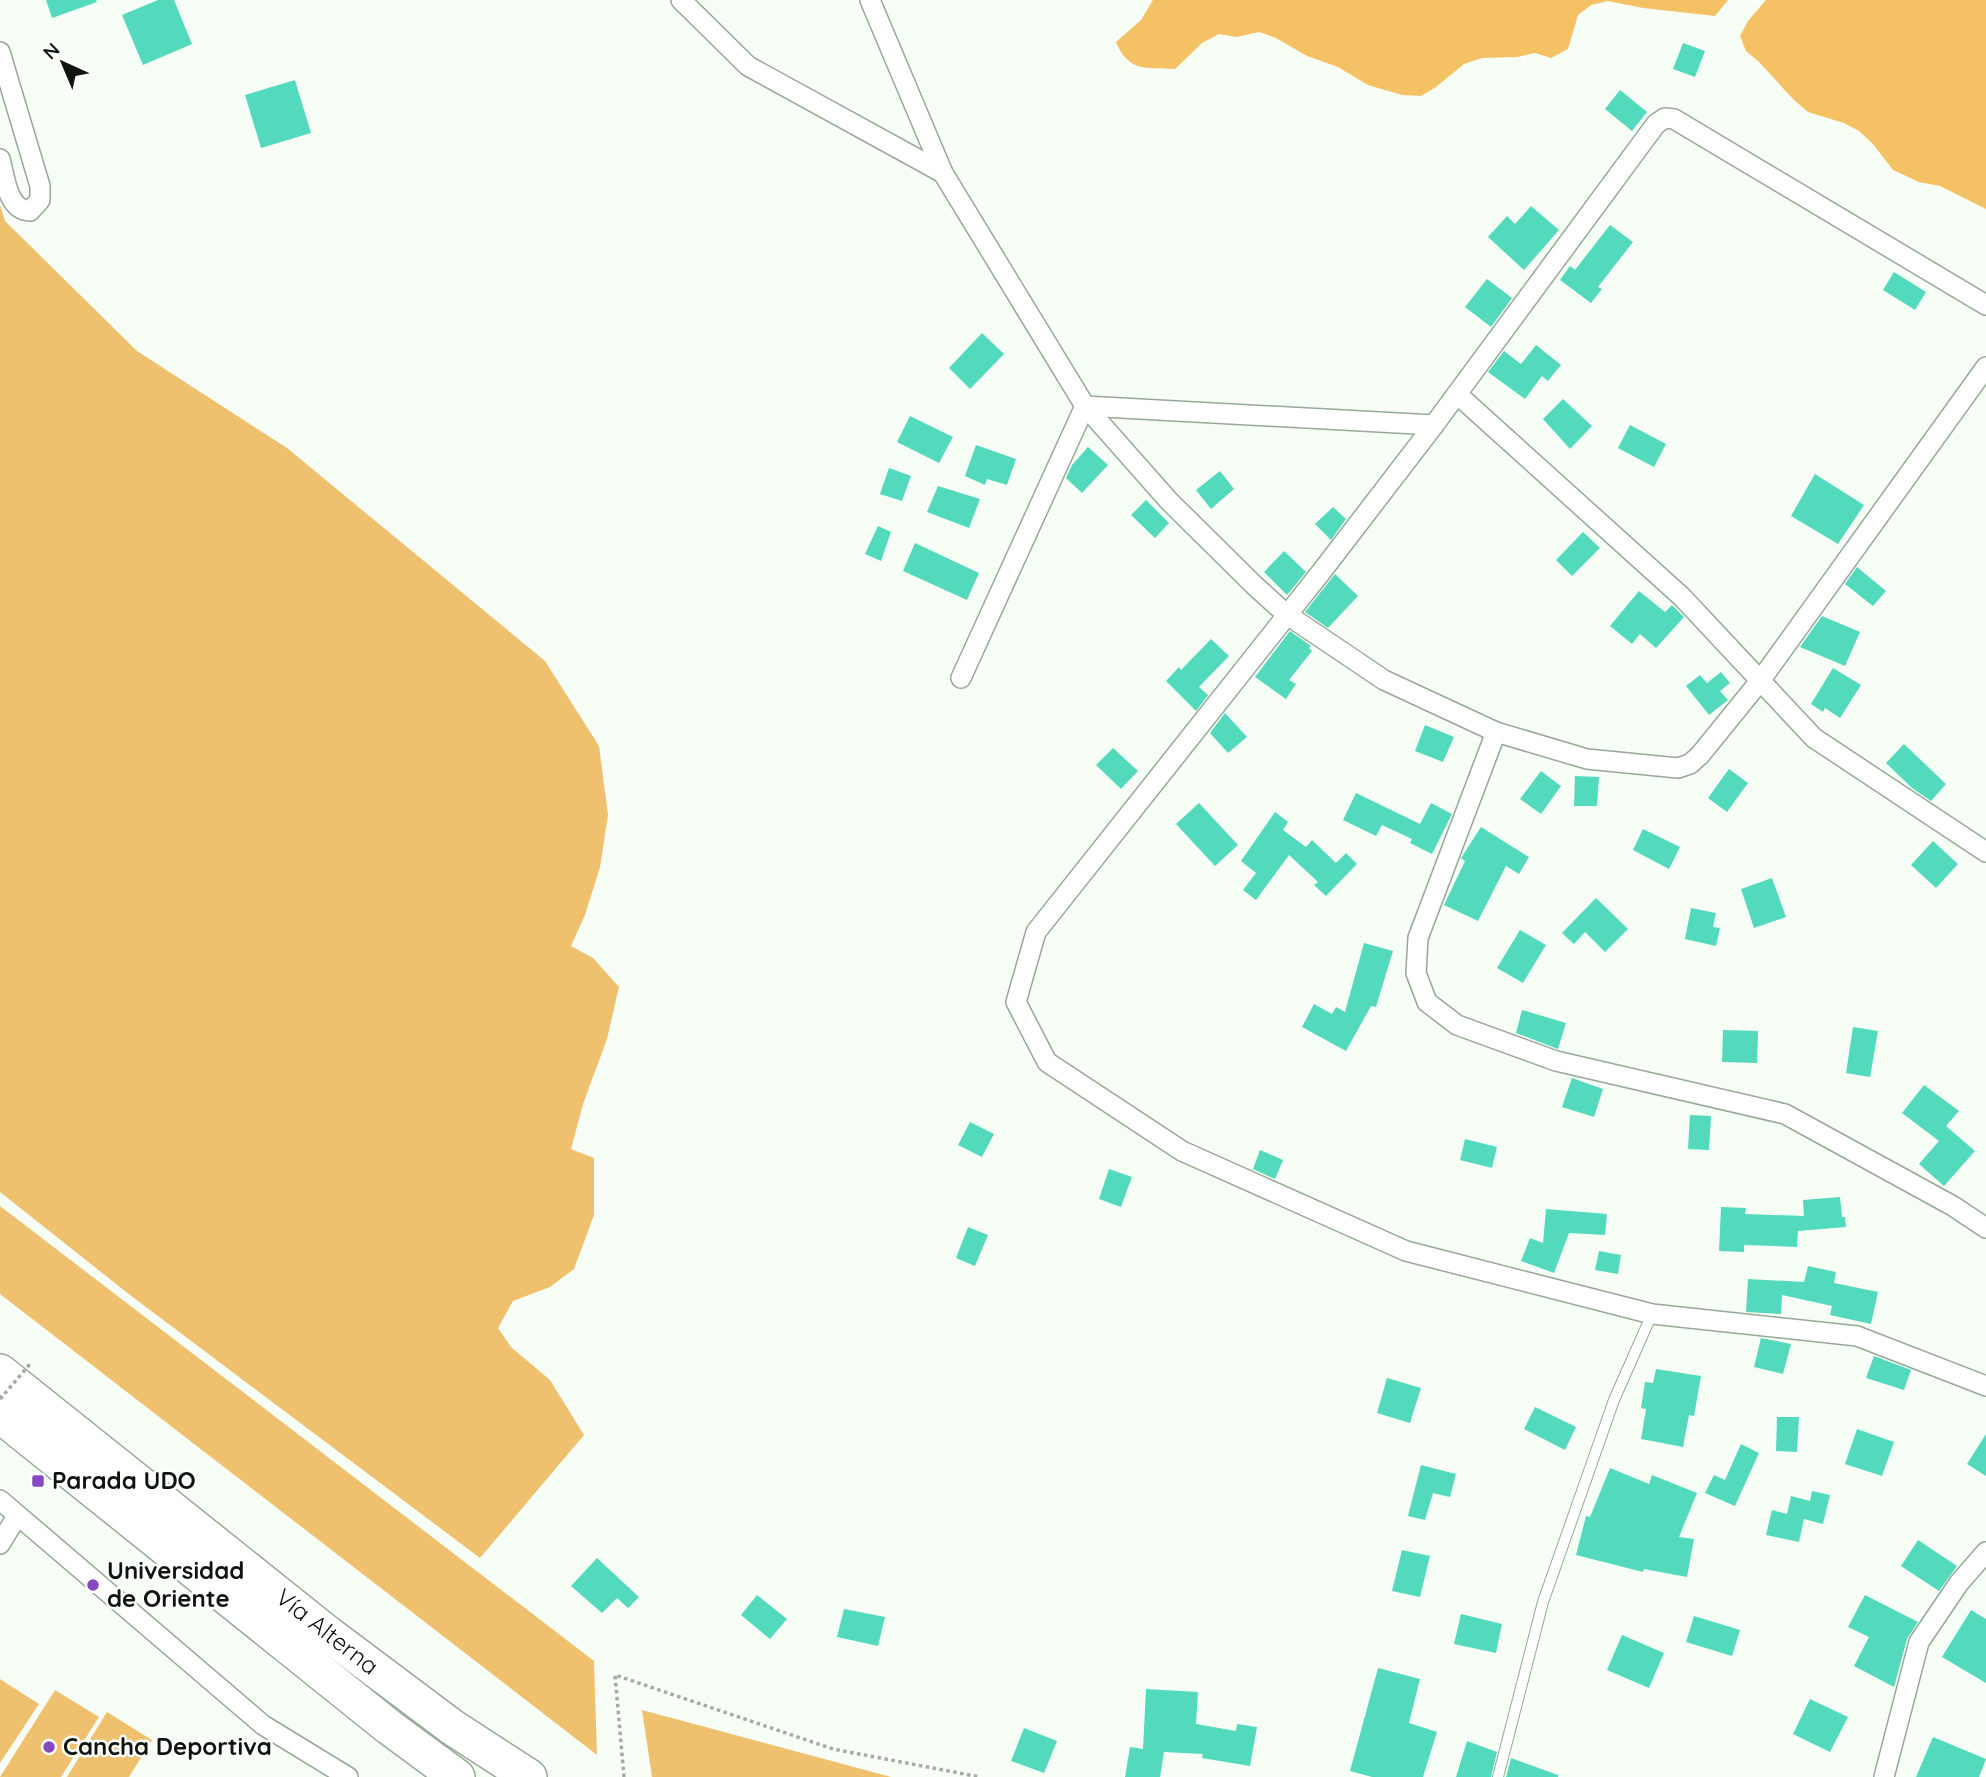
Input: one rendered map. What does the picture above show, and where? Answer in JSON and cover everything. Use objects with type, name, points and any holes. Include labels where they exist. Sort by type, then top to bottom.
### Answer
[{"type":"highway","name":"Vía Alterna","points":[[15,1368],[328,1634],[452,1727],[529,1777]]},
{"type":"highway","name":"Vía Alterna","points":[[0,1415],[389,1727],[457,1777]]},
{"type":"street","points":[[681,0],[748,66],[943,173]]},
{"type":"street","points":[[870,0],[943,173],[1085,406],[1170,501],[1286,614],[1384,680],[1496,732],[1587,758],[1678,768],[1690,764],[1760,681],[1986,366]]},
{"type":"street","points":[[0,52],[40,186],[40,200],[30,211],[16,206],[10,197],[0,159]]},
{"type":"street","points":[[1986,305],[1674,120],[1665,118],[1656,124],[1434,425],[1036,932],[1016,1002],[1047,1062],[1182,1151],[1406,1251],[1652,1314],[1857,1336],[1986,1386]]},
{"type":"street","points":[[1457,394],[1682,597],[1814,738],[1986,852]]},
{"type":"street","points":[[1085,406],[1434,425]]},
{"type":"street","points":[[961,678],[1085,406]]},
{"type":"street","points":[[1496,732],[1418,938],[1416,973],[1427,1002],[1457,1025],[1556,1061],[1785,1114],[1952,1206],[1986,1228]]},
{"type":"street","points":[[0,1501],[263,1724],[348,1777]]},
{"type":"street","points":[[0,1544],[18,1516]]},
{"type":"street","points":[[1884,1777],[1919,1642],[1959,1583],[1986,1552]]},
{"type":"lane","points":[[1498,1777],[1543,1602],[1614,1400],[1652,1314]]},
{"type":"path","points":[[0,1399],[15,1368]]},
{"type":"path","points":[[624,1777],[615,1675],[833,1749],[980,1777]]},
{"type":"shaded area","points":[[1153,0],[1728,0],[1715,16],[1608,1],[1591,5],[1578,15],[1568,49],[1551,58],[1535,53],[1518,57],[1482,58],[1464,64],[1421,96],[1402,95],[1368,85],[1338,67],[1307,56],[1276,38],[1259,32],[1237,37],[1219,34],[1202,43],[1175,69],[1147,68],[1133,64],[1121,52],[1116,42],[1141,20]]},
{"type":"shaded area","points":[[1766,0],[1986,0],[1986,209],[1940,186],[1919,182],[1893,170],[1859,131],[1844,123],[1808,112],[1794,100],[1746,51],[1740,36],[1748,21]]},
{"type":"shaded area","points":[[0,205],[5,221],[137,351],[287,448],[545,661],[599,746],[608,815],[600,867],[585,915],[571,946],[593,958],[619,987],[607,1039],[583,1104],[571,1149],[594,1158],[594,1215],[574,1269],[550,1287],[513,1301],[498,1328],[511,1347],[550,1380],[584,1435],[480,1558],[130,1295],[0,1192]]},
{"type":"shaded area","points":[[0,1206],[594,1661],[597,1755],[0,1294]]},
{"type":"shaded area","points":[[0,1679],[39,1704],[0,1763]]},
{"type":"shaded area","name":"Cancha Deportiva","points":[[55,1690],[99,1717],[61,1777],[0,1777]]},
{"type":"shaded area","points":[[642,1710],[891,1777],[652,1777]]},
{"type":"shaded area","name":"Cancha Deportiva","points":[[107,1712],[152,1740],[129,1777],[67,1777]]},
{"type":"building","points":[[46,0],[96,0],[97,2],[52,18]]},
{"type":"building","points":[[158,0],[174,0],[192,44],[143,65],[122,15]]},
{"type":"building","points":[[1683,43],[1705,51],[1695,77],[1673,69]]},
{"type":"building","points":[[295,80],[311,133],[261,148],[245,95]]},
{"type":"building","points":[[1620,90],[1647,112],[1632,131],[1605,109]]},
{"type":"building","points":[[1531,206],[1559,230],[1524,270],[1488,237],[1507,216],[1515,224]]},
{"type":"building","points":[[1610,225],[1633,242],[1598,287],[1602,289],[1591,303],[1560,280],[1570,266],[1575,270]]},
{"type":"building","points":[[1894,272],[1926,292],[1915,310],[1883,290]]},
{"type":"building","points":[[1487,279],[1512,298],[1491,327],[1465,307]]},
{"type":"building","points":[[982,333],[1004,354],[970,389],[949,368]]},
{"type":"building","points":[[1536,345],[1561,365],[1548,381],[1542,376],[1525,399],[1488,372],[1504,351],[1521,364]]},
{"type":"building","points":[[1563,399],[1592,426],[1570,449],[1543,419]]},
{"type":"building","points":[[910,416],[953,437],[939,463],[897,442]]},
{"type":"building","points":[[1630,425],[1666,444],[1654,467],[1618,448]]},
{"type":"building","points":[[976,445],[1016,459],[1007,485],[987,479],[985,485],[965,476]]},
{"type":"building","points":[[1088,447],[1108,465],[1082,493],[1066,478],[1072,465]]},
{"type":"building","points":[[889,468],[911,476],[902,501],[880,494]]},
{"type":"building","points":[[1220,471],[1234,489],[1211,509],[1196,490]]},
{"type":"building","points":[[1815,474],[1864,505],[1838,544],[1791,516]]},
{"type":"building","points":[[938,486],[980,499],[969,528],[927,512]]},
{"type":"building","points":[[1146,500],[1169,523],[1155,538],[1131,515]]},
{"type":"building","points":[[1333,507],[1346,519],[1331,540],[1315,524]]},
{"type":"building","points":[[878,526],[891,532],[881,561],[865,554]]},
{"type":"building","points":[[1583,532],[1600,548],[1572,576],[1556,560]]},
{"type":"building","points":[[915,543],[979,573],[967,600],[903,571]]},
{"type":"building","points":[[1284,551],[1306,572],[1287,595],[1264,572]]},
{"type":"building","points":[[1857,567],[1886,591],[1873,606],[1845,584]]},
{"type":"building","points":[[1335,574],[1358,596],[1328,628],[1305,612]]},
{"type":"building","points":[[1639,591],[1665,612],[1672,605],[1684,617],[1656,648],[1640,634],[1632,644],[1610,626]]},
{"type":"building","points":[[1822,616],[1860,632],[1845,666],[1800,647]]},
{"type":"building","points":[[1290,631],[1311,646],[1309,648],[1312,651],[1289,680],[1296,684],[1286,699],[1255,677]]},
{"type":"building","points":[[1211,639],[1229,656],[1199,687],[1208,695],[1196,711],[1166,681],[1179,667],[1181,670]]},
{"type":"building","points":[[1833,668],[1861,685],[1840,718],[1825,708],[1823,712],[1811,704]]},
{"type":"building","points":[[1721,672],[1730,683],[1720,691],[1728,700],[1709,715],[1686,686],[1700,675],[1707,683]]},
{"type":"building","points":[[1225,713],[1247,737],[1228,753],[1210,733]]},
{"type":"building","points":[[1425,725],[1454,737],[1443,762],[1415,751]]},
{"type":"building","points":[[1904,744],[1946,784],[1931,801],[1912,788],[1886,763]]},
{"type":"building","points":[[1113,748],[1138,771],[1121,789],[1096,765]]},
{"type":"building","points":[[1729,769],[1748,783],[1727,812],[1708,798]]},
{"type":"building","points":[[1541,771],[1561,786],[1541,814],[1520,799]]},
{"type":"building","points":[[1575,776],[1599,777],[1597,806],[1574,806]]},
{"type":"building","points":[[1356,793],[1420,824],[1431,803],[1452,814],[1432,854],[1410,843],[1412,839],[1382,825],[1376,836],[1343,820]]},
{"type":"building","points":[[1199,803],[1238,845],[1215,866],[1176,824]]},
{"type":"building","points":[[1275,812],[1288,822],[1283,830],[1306,847],[1312,840],[1336,863],[1346,853],[1357,864],[1326,896],[1314,885],[1318,882],[1289,855],[1256,900],[1243,890],[1256,873],[1241,861]]},
{"type":"building","points":[[1481,827],[1529,857],[1519,874],[1506,866],[1478,921],[1444,905],[1465,861],[1461,858]]},
{"type":"building","points":[[1643,829],[1680,847],[1669,869],[1633,850]]},
{"type":"building","points":[[1933,841],[1958,864],[1936,888],[1911,865]]},
{"type":"building","points":[[1772,878],[1786,917],[1754,928],[1741,889]]},
{"type":"building","points":[[1596,898],[1628,929],[1605,952],[1585,932],[1574,944],[1562,933]]},
{"type":"building","points":[[1691,908],[1716,913],[1713,927],[1720,928],[1716,946],[1685,939]]},
{"type":"building","points":[[1520,930],[1546,945],[1523,983],[1497,968]]},
{"type":"building","points":[[1364,943],[1393,951],[1376,1007],[1371,1006],[1346,1051],[1302,1027],[1314,1004],[1332,1014],[1336,1007],[1345,1012]]},
{"type":"building","points":[[1522,1010],[1566,1023],[1558,1049],[1516,1033]]},
{"type":"building","points":[[1853,1027],[1878,1031],[1870,1077],[1846,1073]]},
{"type":"building","points":[[1723,1030],[1758,1031],[1757,1063],[1722,1062]]},
{"type":"building","points":[[1572,1078],[1603,1089],[1594,1117],[1562,1107]]},
{"type":"building","points":[[1924,1085],[1959,1111],[1946,1126],[1975,1151],[1944,1186],[1919,1164],[1939,1141],[1902,1113]]},
{"type":"building","points":[[1690,1115],[1711,1116],[1709,1150],[1688,1149]]},
{"type":"building","points":[[970,1122],[994,1134],[982,1157],[958,1145]]},
{"type":"building","points":[[1465,1139],[1497,1147],[1492,1168],[1460,1160]]},
{"type":"building","points":[[1260,1150],[1283,1160],[1275,1179],[1253,1169]]},
{"type":"building","points":[[1109,1169],[1132,1177],[1121,1207],[1099,1199]]},
{"type":"building","points":[[1840,1197],[1846,1227],[1798,1231],[1797,1247],[1744,1245],[1744,1252],[1719,1251],[1721,1207],[1746,1208],[1745,1214],[1804,1216],[1803,1200]]},
{"type":"building","points":[[1546,1209],[1607,1214],[1605,1235],[1569,1233],[1554,1273],[1521,1261],[1530,1238],[1543,1243]]},
{"type":"building","points":[[968,1227],[988,1235],[975,1266],[956,1258]]},
{"type":"building","points":[[1599,1251],[1621,1255],[1618,1274],[1595,1270]]},
{"type":"building","points":[[1808,1266],[1836,1272],[1834,1283],[1878,1292],[1871,1324],[1830,1315],[1832,1306],[1782,1295],[1781,1314],[1746,1312],[1748,1279],[1804,1282]]},
{"type":"building","points":[[1761,1338],[1791,1344],[1783,1374],[1754,1367]]},
{"type":"building","points":[[1874,1356],[1911,1370],[1904,1390],[1866,1378]]},
{"type":"building","points":[[1656,1369],[1701,1376],[1694,1416],[1689,1415],[1683,1447],[1641,1439],[1646,1409],[1641,1408],[1645,1382],[1653,1383]]},
{"type":"building","points":[[1387,1378],[1421,1388],[1410,1423],[1377,1413]]},
{"type":"building","points":[[1535,1407],[1576,1427],[1565,1450],[1524,1429]]},
{"type":"building","points":[[1777,1417],[1799,1417],[1797,1452],[1776,1451]]},
{"type":"building","points":[[1857,1429],[1894,1442],[1882,1476],[1845,1464]]},
{"type":"building","points":[[1986,1434],[1986,1476],[1967,1464]]},
{"type":"building","points":[[1741,1444],[1759,1453],[1735,1506],[1705,1493],[1714,1475],[1725,1480]]},
{"type":"building","points":[[1421,1465],[1456,1474],[1450,1497],[1433,1493],[1425,1520],[1408,1516]]},
{"type":"building","points":[[1610,1468],[1649,1484],[1652,1475],[1697,1493],[1679,1537],[1694,1539],[1687,1577],[1644,1569],[1643,1572],[1576,1555],[1586,1516],[1590,1517]]},
{"type":"building","points":[[1812,1491],[1830,1495],[1823,1524],[1804,1519],[1799,1542],[1766,1535],[1772,1510],[1787,1514],[1791,1496],[1810,1501]]},
{"type":"building","points":[[1918,1540],[1957,1566],[1939,1591],[1901,1566]]},
{"type":"building","points":[[1402,1550],[1430,1556],[1420,1597],[1392,1591]]},
{"type":"building","points":[[597,1558],[639,1597],[628,1608],[617,1598],[602,1613],[571,1586]]},
{"type":"building","points":[[757,1595],[787,1619],[770,1639],[741,1615]]},
{"type":"building","points":[[1865,1595],[1918,1622],[1907,1639],[1894,1687],[1854,1666],[1869,1637],[1848,1627]]},
{"type":"building","points":[[844,1609],[885,1617],[878,1646],[837,1637]]},
{"type":"building","points":[[1971,1610],[1986,1619],[1986,1683],[1942,1657]]},
{"type":"building","points":[[1461,1614],[1502,1624],[1496,1653],[1454,1644]]},
{"type":"building","points":[[1694,1616],[1740,1630],[1732,1656],[1686,1642]]},
{"type":"building","points":[[1622,1635],[1664,1653],[1649,1688],[1607,1670]]},
{"type":"building","points":[[1378,1668],[1420,1679],[1409,1723],[1437,1732],[1423,1777],[1372,1777],[1350,1771]]},
{"type":"building","points":[[1146,1689],[1198,1692],[1196,1724],[1236,1731],[1237,1724],[1257,1727],[1250,1766],[1202,1758],[1203,1754],[1164,1752],[1160,1777],[1125,1777],[1130,1747],[1143,1749]]},
{"type":"building","points":[[1810,1699],[1848,1717],[1830,1752],[1793,1734]]},
{"type":"building","points":[[1024,1728],[1057,1741],[1044,1773],[1011,1761]]},
{"type":"building","points":[[1933,1737],[1986,1759],[1979,1777],[1916,1777]]},
{"type":"building","points":[[1467,1741],[1497,1752],[1491,1777],[1456,1777]]},
{"type":"building","points":[[1511,1758],[1558,1775],[1558,1777],[1506,1777]]},
{"type":"place","name":"Parada UDO","points":[[38,1481]]},
{"type":"place","name":"Universidad de Oriente","points":[[93,1585]]},
{"type":"place","name":"Cancha Deportiva","points":[[49,1747]]}]
